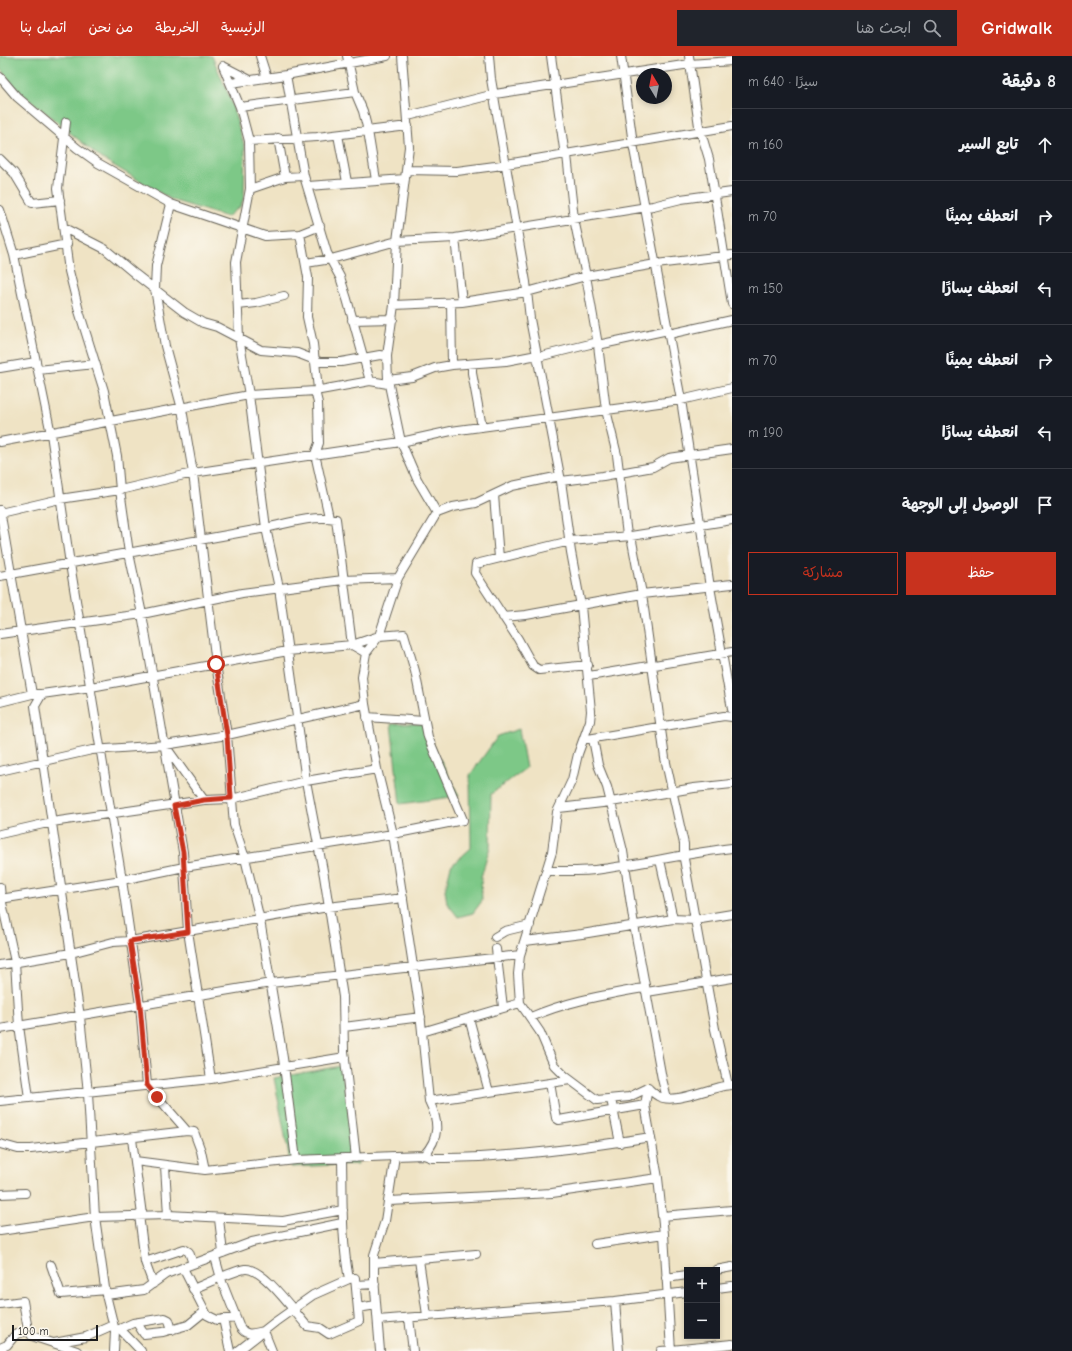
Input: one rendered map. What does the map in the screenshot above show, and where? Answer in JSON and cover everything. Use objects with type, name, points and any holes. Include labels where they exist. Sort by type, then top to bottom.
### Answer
[{"type":"street","points":[[260,56],[267,78]]},
{"type":"street","points":[[230,83],[286,76],[348,60],[387,56]]},
{"type":"street","points":[[402,56],[408,116],[407,170],[397,241],[393,319],[387,356],[388,382],[402,442],[417,479],[437,513]]},
{"type":"street","points":[[489,56],[491,79],[495,94],[526,292],[582,606],[591,711],[590,721],[578,754],[572,780],[556,812],[555,834],[547,871],[520,955],[518,974],[520,1003],[540,1032],[554,1065],[570,1080],[594,1098],[601,1100],[629,1097],[648,1088]]},
{"type":"street","points":[[551,56],[564,149],[568,155],[574,219],[598,345],[606,410],[617,455],[629,536],[642,594],[651,664],[662,727],[665,758],[685,854],[684,859],[715,1029],[730,1085],[687,1096],[667,1098],[658,1097],[648,1088]]},
{"type":"street","points":[[621,56],[633,144],[681,400],[710,587],[732,709]]},
{"type":"street","points":[[348,60],[355,92],[363,111],[368,131],[376,180]]},
{"type":"street","points":[[408,116],[495,94],[624,74],[690,60],[732,60]]},
{"type":"street","points":[[690,60],[699,126],[709,159],[714,196],[728,255],[732,304]]},
{"type":"street","points":[[250,80],[223,66],[240,107],[249,141],[250,189],[236,262],[239,338],[249,395],[266,528],[278,588],[306,781],[344,1005],[344,1057],[356,1158]]},
{"type":"street","points":[[286,76],[296,139],[304,176],[327,253],[343,286],[370,381]]},
{"type":"street","points":[[0,77],[17,97],[98,163],[171,204],[265,236],[300,234],[320,226]]},
{"type":"street","points":[[240,107],[355,92]]},
{"type":"street","points":[[66,122],[58,183],[67,244],[69,271],[76,302],[95,364],[117,456],[129,553],[142,614],[183,852],[188,932],[211,1079]]},
{"type":"street","points":[[249,141],[278,138],[296,139],[408,126]]},
{"type":"street","points":[[407,170],[457,171],[506,164],[562,153],[568,155],[732,126]]},
{"type":"street","points":[[338,135],[347,182]]},
{"type":"street","points":[[278,138],[285,177]]},
{"type":"street","points":[[0,159],[14,174],[32,203],[60,200]]},
{"type":"street","points":[[250,189],[285,177],[304,176]]},
{"type":"street","points":[[308,186],[405,179]]},
{"type":"street","points":[[306,264],[331,259],[397,241],[455,238],[645,207],[681,199],[714,196],[732,192]]},
{"type":"street","points":[[171,204],[156,266],[155,289],[165,346],[182,409],[193,473],[216,664],[227,735],[234,825],[245,858],[260,920],[284,1068],[296,1160]]},
{"type":"street","points":[[0,210],[14,255],[51,434],[70,564],[122,880],[140,1005],[147,1085],[187,1131]]},
{"type":"street","points":[[64,228],[106,249],[167,300],[203,323],[217,327],[261,350],[297,353],[315,361],[341,362],[387,356]]},
{"type":"street","points":[[300,234],[308,277],[308,317],[315,361],[319,443],[316,454],[329,518]]},
{"type":"street","points":[[455,238],[462,302]]},
{"type":"street","points":[[14,255],[67,244]]},
{"type":"street","points":[[394,305],[462,302],[526,292],[586,276],[656,264],[728,255]]},
{"type":"street","points":[[238,305],[256,303],[284,296]]},
{"type":"street","points":[[451,302],[452,365]]},
{"type":"street","points":[[352,320],[393,319]]},
{"type":"street","points":[[0,442],[51,434],[249,395],[317,390],[370,381],[388,382],[412,377],[435,368],[452,365],[506,361],[532,356],[538,357],[594,343],[598,345],[732,320]]},
{"type":"street","points":[[0,368],[95,364]]},
{"type":"street","points":[[472,364],[472,373],[482,427]]},
{"type":"street","points":[[32,694],[0,512],[60,499],[120,490],[193,473],[402,442],[451,431],[681,400],[732,388]]},
{"type":"street","points":[[424,1154],[435,1139],[435,1120],[428,1101],[421,1016],[393,834],[377,769],[367,717],[362,677],[366,653],[379,636],[398,578],[437,513],[454,507],[476,503],[512,486],[560,479],[620,473],[653,467],[669,458],[732,449]]},
{"type":"street","points":[[494,495],[499,558]]},
{"type":"street","points":[[0,576],[305,520],[329,518],[336,519],[352,645]]},
{"type":"street","points":[[588,665],[537,669],[533,666],[474,569],[476,564],[570,541],[629,536],[732,520]]},
{"type":"street","points":[[0,634],[142,614],[209,599],[278,588],[343,580],[398,578]]},
{"type":"street","points":[[503,617],[582,606],[642,594],[732,584]]},
{"type":"street","points":[[0,702],[32,694],[91,687],[288,651],[352,645],[379,636],[404,634],[415,671],[424,721],[433,750],[451,788],[463,820],[393,834],[184,867],[122,880],[0,899]]},
{"type":"street","points":[[352,645],[366,653]]},
{"type":"street","points":[[589,676],[651,664],[732,652]]},
{"type":"street","points":[[42,694],[35,706],[80,1017],[88,1093],[95,1217],[106,1292],[116,1328],[114,1351]]},
{"type":"street","points":[[0,771],[92,750],[165,745],[227,735],[365,704]]},
{"type":"street","points":[[584,738],[593,739],[724,716],[732,717]]},
{"type":"street","points":[[367,717],[424,721]]},
{"type":"street","points":[[593,739],[596,760],[605,780],[615,813],[662,1079],[667,1098]]},
{"type":"street","points":[[165,745],[204,800]]},
{"type":"street","points":[[0,834],[52,822],[112,815],[204,800],[231,798],[306,781],[377,769]]},
{"type":"street","points":[[559,808],[611,802],[713,785],[732,784]]},
{"type":"street","points":[[547,871],[602,870],[685,854],[732,848]]},
{"type":"street","points":[[660,860],[673,919]]},
{"type":"street","points":[[0,886],[0,899],[15,962],[19,1026],[29,1098]]},
{"type":"street","points":[[0,965],[71,953],[113,942],[130,941],[188,932],[328,907],[403,898]]},
{"type":"street","points":[[525,941],[582,934],[673,919],[695,920],[732,914]]},
{"type":"street","points":[[495,937],[505,931],[530,925]]},
{"type":"street","points":[[496,949],[503,1007]]},
{"type":"street","points":[[0,1029],[80,1017],[140,1005],[271,983],[520,955]]},
{"type":"street","points":[[647,992],[732,978]]},
{"type":"street","points":[[531,1017],[564,1004],[599,996],[643,988],[647,992]]},
{"type":"street","points":[[422,1032],[520,1003]]},
{"type":"street","points":[[344,1027],[421,1016]]},
{"type":"street","points":[[469,1018],[489,1092]]},
{"type":"street","points":[[0,1101],[211,1079],[344,1057]]},
{"type":"street","points":[[428,1101],[570,1080]]},
{"type":"street","points":[[550,1083],[557,1119],[613,1112],[645,1105]]},
{"type":"street","points":[[648,1088],[645,1105],[658,1178],[664,1234],[671,1350]]},
{"type":"street","points":[[611,1099],[620,1142]]},
{"type":"street","points":[[0,1144],[18,1149],[31,1149],[90,1144],[187,1131],[194,1132],[201,1151],[205,1170]]},
{"type":"street","points":[[135,1162],[205,1170],[296,1160],[342,1160],[424,1154],[432,1158],[486,1157],[532,1154],[651,1137]]},
{"type":"street","points":[[132,1139],[145,1262],[153,1284]]},
{"type":"street","points":[[380,1351],[376,1306],[374,1251],[385,1221],[395,1156]]},
{"type":"street","points":[[342,1160],[343,1250],[348,1279]]},
{"type":"street","points":[[165,1166],[168,1215]]},
{"type":"street","points":[[389,1201],[552,1193],[658,1178]]},
{"type":"street","points":[[0,1194],[25,1193]]},
{"type":"street","points":[[0,1231],[95,1217],[168,1215],[254,1221],[295,1219],[343,1210]]},
{"type":"street","points":[[662,1216],[732,1210]]},
{"type":"street","points":[[219,1219],[223,1253]]},
{"type":"street","points":[[295,1219],[298,1232]]},
{"type":"street","points":[[52,1265],[61,1293],[144,1290],[166,1274],[252,1242],[342,1223]]},
{"type":"street","points":[[595,1244],[664,1234]]},
{"type":"street","points":[[145,1262],[184,1250],[189,1252],[193,1264]]},
{"type":"street","points":[[374,1263],[476,1254]]},
{"type":"street","points":[[215,1257],[220,1278],[243,1332],[248,1334],[264,1331]]},
{"type":"street","points":[[419,1260],[427,1315]]},
{"type":"street","points":[[720,1269],[732,1267]]},
{"type":"street","points":[[183,1268],[204,1312],[213,1319],[236,1318]]},
{"type":"street","points":[[193,1289],[245,1269],[255,1271],[293,1309],[307,1326],[320,1328],[329,1334],[359,1321],[355,1278],[348,1279],[313,1295],[293,1309],[238,1351]]},
{"type":"street","points":[[666,1278],[684,1275]]},
{"type":"street","points":[[356,1285],[375,1284]]},
{"type":"street","points":[[720,1288],[732,1286]]},
{"type":"street","points":[[378,1320],[615,1301],[684,1292]]},
{"type":"street","points":[[0,1304],[23,1301],[29,1331],[34,1337],[77,1351]]},
{"type":"street","points":[[615,1301],[619,1351]]},
{"type":"street","points":[[358,1308],[376,1306]]},
{"type":"street","points":[[137,1322],[145,1334],[172,1330],[192,1323],[204,1312]]},
{"type":"street","points":[[54,1343],[86,1337],[137,1322],[167,1318],[172,1330]]},
{"type":"street","points":[[409,1318],[413,1351]]},
{"type":"street","points":[[223,1319],[230,1351]]},
{"type":"street","points":[[116,1328],[140,1351]]},
{"type":"street","points":[[0,1348],[7,1345],[16,1334],[29,1331]]},
{"type":"street","points":[[264,1331],[272,1351]]},
{"type":"street","points":[[661,1351],[732,1344]]},
{"type":"green space","points":[[0,56],[212,56],[230,98],[245,148],[244,197],[241,206],[227,217],[172,200],[101,158],[20,92],[0,69]]},
{"type":"green space","points":[[391,724],[422,724],[459,796],[400,804]]},
{"type":"green space","points":[[519,729],[526,768],[491,794],[490,847],[481,877],[482,901],[473,913],[458,917],[447,903],[445,890],[451,866],[471,848],[470,775],[498,736]]},
{"type":"green space","points":[[341,1066],[358,1164],[291,1167],[274,1078]]},
{"type":"route","points":[[157,1097],[147,1085],[140,1005],[130,941],[188,932],[183,852],[174,806],[204,800],[231,798],[227,735],[216,664]]}]
